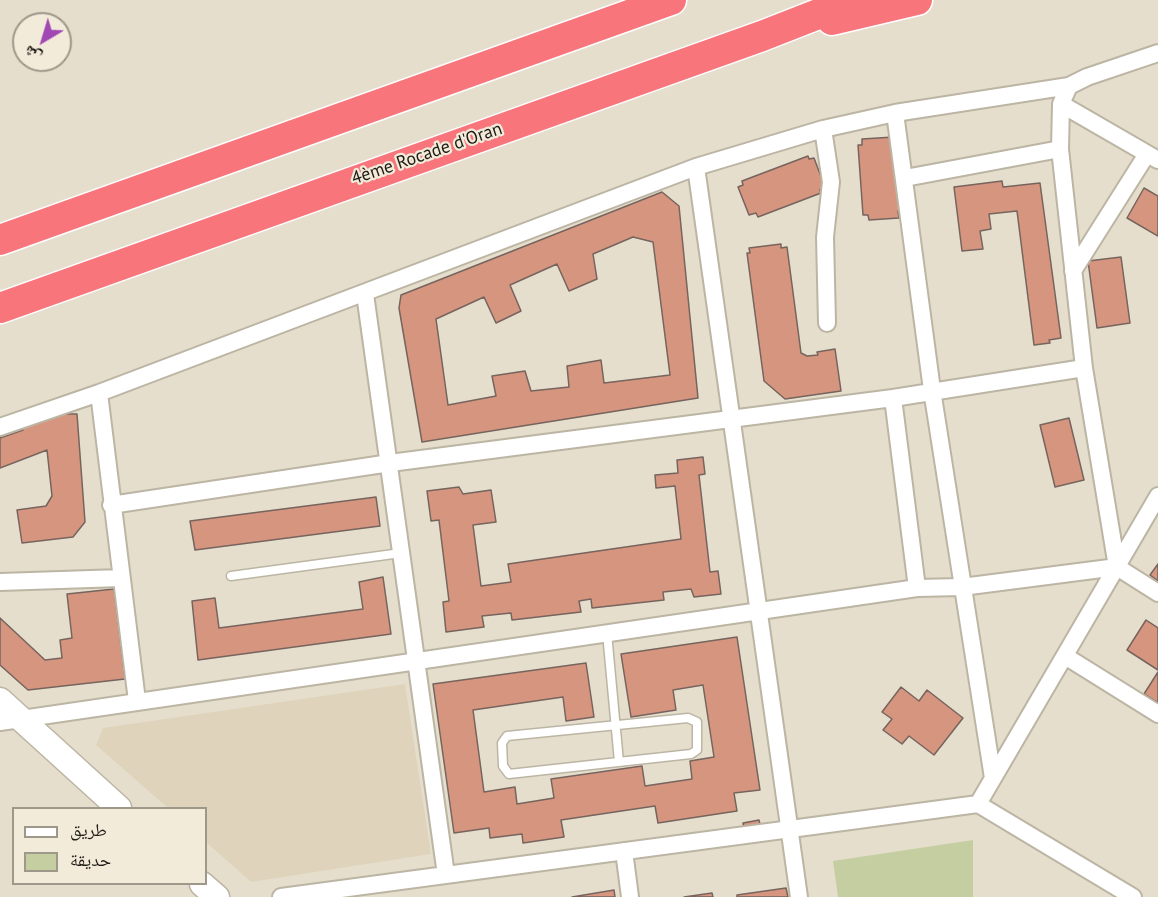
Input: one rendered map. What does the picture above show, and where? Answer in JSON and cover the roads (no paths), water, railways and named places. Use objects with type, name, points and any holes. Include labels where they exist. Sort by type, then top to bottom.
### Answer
[{"type":"highway","points":[[617,21],[657,0]]},
{"type":"highway","points":[[0,240],[617,21],[670,0]]},
{"type":"highway","name":"4ème Rocade d'Oran","points":[[0,308],[762,36],[854,0]]},
{"type":"highway","points":[[762,36],[917,0]]},
{"type":"street","points":[[0,427],[99,393],[365,294],[696,167],[823,129],[895,113],[1069,86],[1087,76],[1158,53]]},
{"type":"street","points":[[1069,86],[1060,104],[1060,149],[1084,368],[1117,567]]},
{"type":"street","points":[[1060,104],[1153,157],[1073,271]]},
{"type":"street","points":[[895,113],[932,390],[993,778]]},
{"type":"street","points":[[823,129],[831,182],[825,237],[827,323]]},
{"type":"street","points":[[905,178],[1060,149]]},
{"type":"street","points":[[696,167],[799,897]]},
{"type":"street","points":[[365,294],[446,875]]},
{"type":"street","points":[[111,505],[390,463],[893,398],[932,390],[1084,368]]},
{"type":"street","points":[[99,393],[111,505],[137,701]]},
{"type":"street","points":[[893,398],[917,588]]},
{"type":"street","points":[[978,804],[1158,496]]},
{"type":"street","points":[[10,720],[917,588],[962,587],[1117,567],[1158,593]]},
{"type":"street","points":[[0,582],[121,578]]},
{"type":"street","points":[[1065,656],[1158,714]]},
{"type":"street","points":[[0,700],[10,720],[118,807]]},
{"type":"street","points":[[281,897],[978,804],[1133,897]]},
{"type":"street","points":[[624,851],[630,897]]},
{"type":"street","points":[[203,885],[217,897]]},
{"type":"lane","points":[[231,576],[401,553]]},
{"type":"lane","points":[[607,633],[619,762]]},
{"type":"lane","points":[[688,718],[697,722],[697,750],[691,754],[509,774],[503,765],[502,743],[507,736],[616,725],[688,718]]}]
